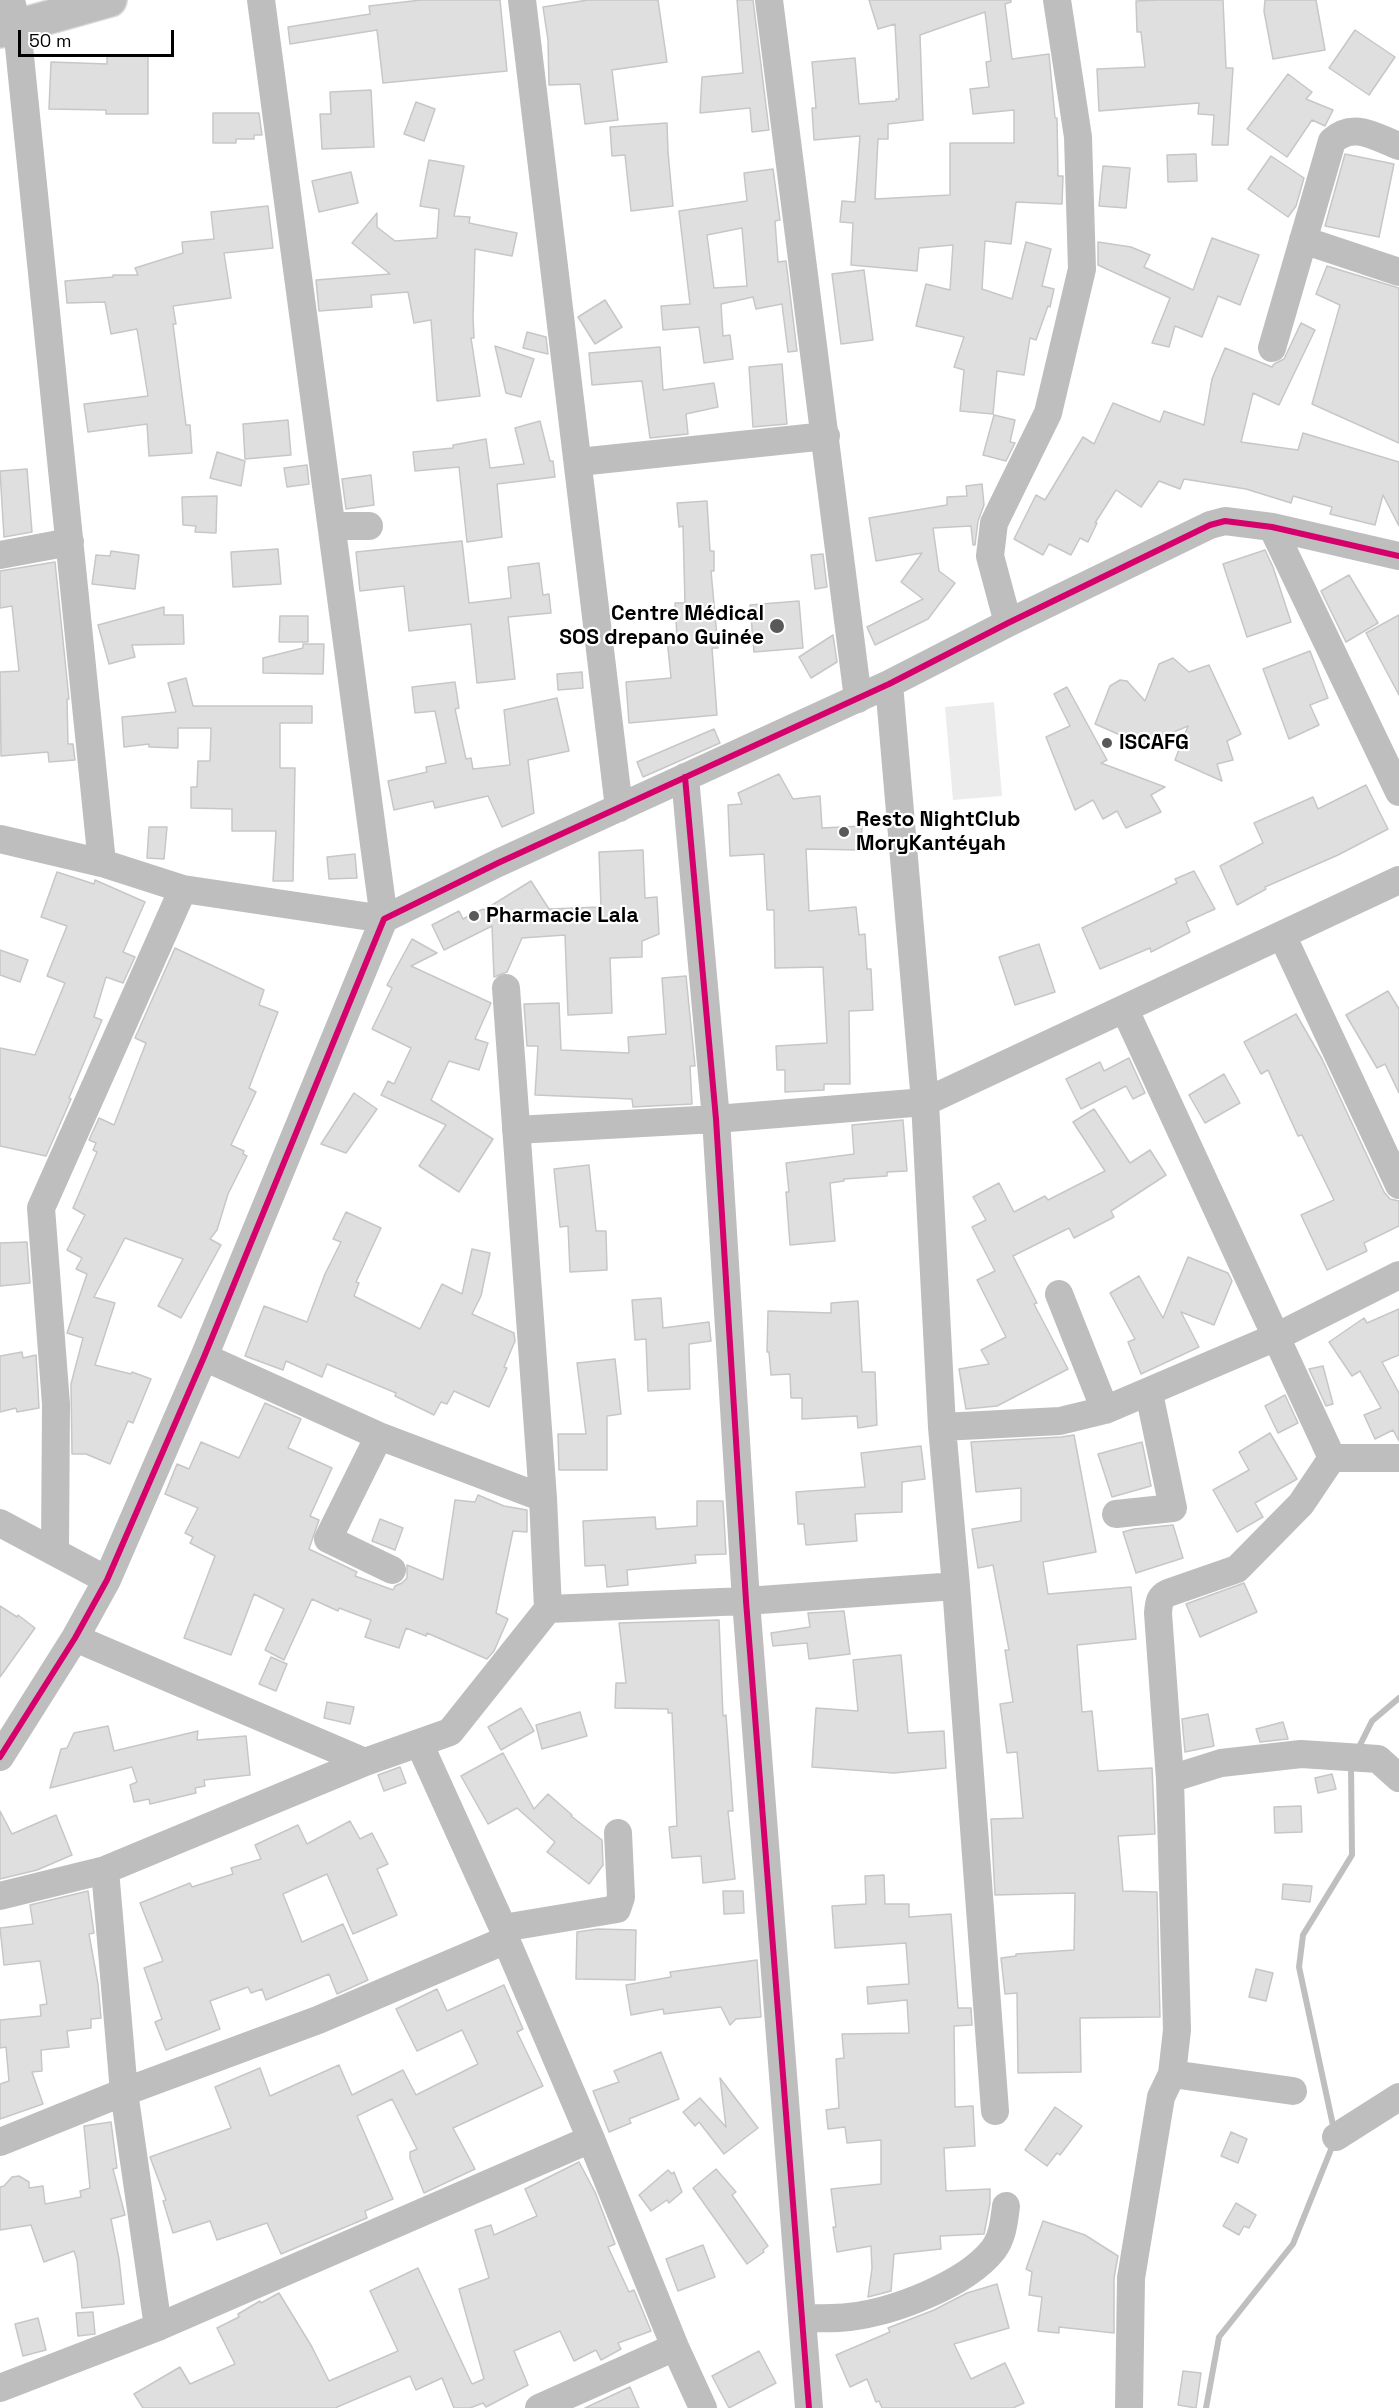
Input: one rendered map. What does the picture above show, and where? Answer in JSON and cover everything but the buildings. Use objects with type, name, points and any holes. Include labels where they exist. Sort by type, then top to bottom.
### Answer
[{"type":"main road","points":[[10,19],[110,0]]},
{"type":"street","points":[[0,1757],[75,1638],[107,1580],[204,1357],[384,919],[261,0]]},
{"type":"street","points":[[522,0],[619,808]]},
{"type":"street","points":[[769,0],[858,699]]},
{"type":"street","points":[[1008,622],[990,556],[994,523],[1048,413],[1082,269],[1078,137],[1057,0]]},
{"type":"street","points":[[10,19],[70,542],[102,863]]},
{"type":"street","points":[[1272,348],[1332,141],[1342,132],[1352,130],[1399,146]]},
{"type":"street","points":[[1303,240],[1399,272]]},
{"type":"street","points":[[579,462],[826,436]]},
{"type":"street","points":[[0,839],[102,863],[183,889],[384,919],[685,777],[858,699],[1008,622],[1210,525],[1225,521],[1272,527],[1399,556]]},
{"type":"street","points":[[332,526],[369,526]]},
{"type":"street","points":[[1272,527],[1399,792]]},
{"type":"street","points":[[0,555],[70,542]]},
{"type":"street","points":[[889,684],[925,1102],[942,1427],[995,2111]]},
{"type":"street","points":[[685,777],[716,1119],[746,1601],[809,2408]]},
{"type":"street","points":[[516,1130],[716,1119],[925,1102],[1399,880]]},
{"type":"street","points":[[55,1551],[56,1404],[41,1208],[183,889]]},
{"type":"street","points":[[1282,935],[1399,1185]]},
{"type":"street","points":[[0,1896],[105,1870],[365,1761],[450,1732],[548,1609],[543,1498],[506,988]]},
{"type":"street","points":[[1125,1010],[1332,1458]]},
{"type":"street","points":[[942,1427],[1060,1421],[1105,1410],[1276,1337],[1399,1275]]},
{"type":"street","points":[[1059,1294],[1105,1410]]},
{"type":"street","points":[[204,1357],[379,1436],[543,1498]]},
{"type":"street","points":[[1116,1514],[1173,1508],[1149,1393]]},
{"type":"street","points":[[379,1436],[328,1539],[392,1570]]},
{"type":"street","points":[[1332,1458],[1399,1458]]},
{"type":"street","points":[[1128,2408],[1131,2278],[1161,2097],[1172,2073],[1177,2030],[1170,1779],[1159,1601],[1168,1593],[1237,1569],[1301,1504],[1332,1458]]},
{"type":"street","points":[[0,1523],[107,1580]]},
{"type":"street","points":[[548,1609],[746,1601],[956,1586]]},
{"type":"street","points":[[75,1638],[365,1761]]},
{"type":"street","points":[[419,1743],[504,1934],[591,2139],[675,2347],[703,2408]]},
{"type":"street","points":[[1170,1779],[1221,1763],[1301,1754],[1378,1760],[1399,1778]]},
{"type":"street","points":[[0,2142],[123,2092],[318,2020],[504,1934],[617,1909],[621,1897],[618,1833]]},
{"type":"street","points":[[105,1870],[123,2092],[158,2327]]},
{"type":"street","points":[[1172,2073],[1293,2091]]},
{"type":"street","points":[[1336,2138],[1399,2097]]},
{"type":"street","points":[[0,2388],[158,2327],[591,2139]]},
{"type":"street","points":[[803,2318],[849,2318],[888,2309],[926,2295],[972,2270],[994,2249],[1003,2231],[1006,2206]]},
{"type":"street","points":[[539,2408],[675,2347]]},
{"type":"shaded area","points":[[994,702],[1002,796],[953,800],[945,707]]},
{"type":"waterway","points":[[1357,1751],[1372,1721],[1399,1698]]},
{"type":"waterway","points":[[1334,2130],[1299,1967],[1303,1935],[1352,1855],[1351,1765]]},
{"type":"waterway","points":[[1206,2408],[1219,2337],[1293,2244],[1334,2142]]},
{"type":"cycle path","points":[[0,1757],[75,1638],[107,1580],[204,1357],[384,919],[498,863],[889,684],[1008,623],[1210,525],[1225,521],[1272,527],[1399,556]]},
{"type":"cycle path","points":[[685,777],[716,1119],[746,1601],[809,2408]]},
{"type":"place","name":"Centre Médical SOS drepano Guinée","points":[[777,626]]},
{"type":"place","name":"ISCAFG","points":[[1107,743]]},
{"type":"place","name":"Resto NightClub MoryKantéyah","points":[[844,832]]},
{"type":"place","name":"Pharmacie Lala","points":[[474,916]]}]
